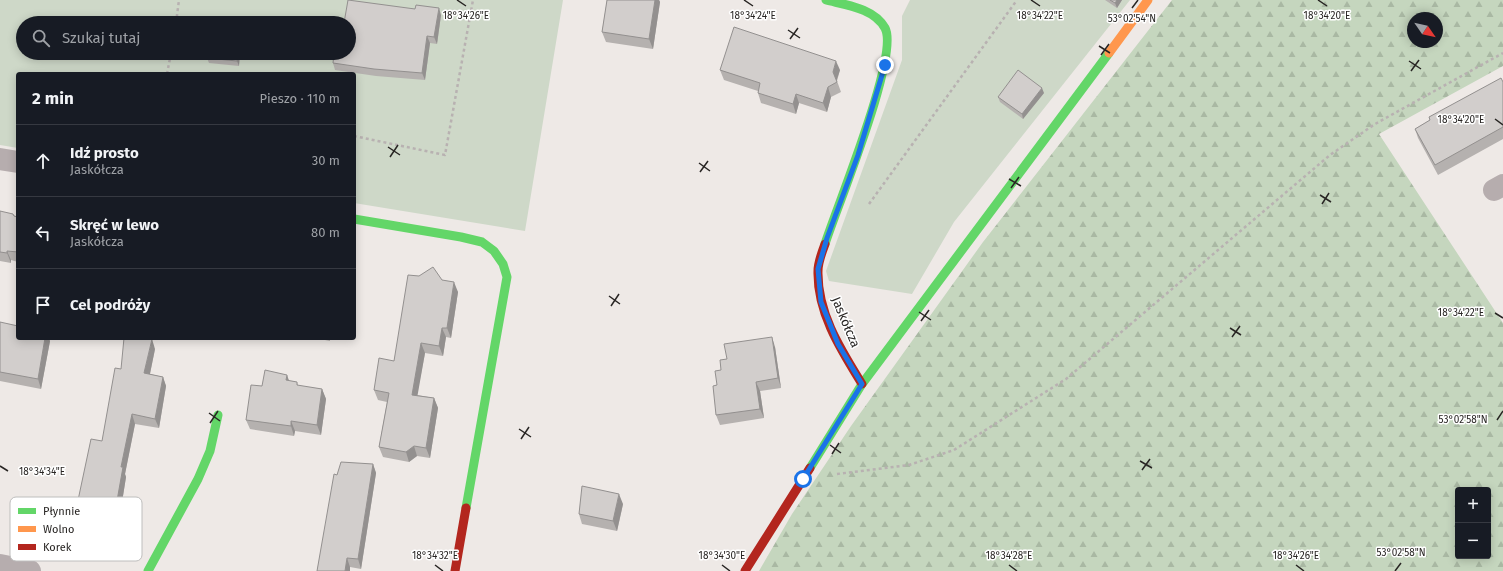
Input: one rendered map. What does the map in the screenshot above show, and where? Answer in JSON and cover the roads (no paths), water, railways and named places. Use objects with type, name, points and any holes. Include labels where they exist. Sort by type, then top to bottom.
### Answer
[{"type":"street","name":"Jaskółcza","points":[[826,0],[856,8],[878,18],[887,31],[888,47],[885,65],[858,155],[827,238],[818,269],[821,302],[838,344],[862,384]]},
{"type":"street","points":[[745,571],[862,384],[1148,0]]},
{"type":"street","points":[[0,159],[16,162]]},
{"type":"street","points":[[356,219],[461,236],[482,242],[494,251],[503,264],[507,277],[455,571]]},
{"type":"street","points":[[148,571],[198,479],[210,451],[218,415]]},
{"type":"street","points":[[0,565],[30,571]]}]
